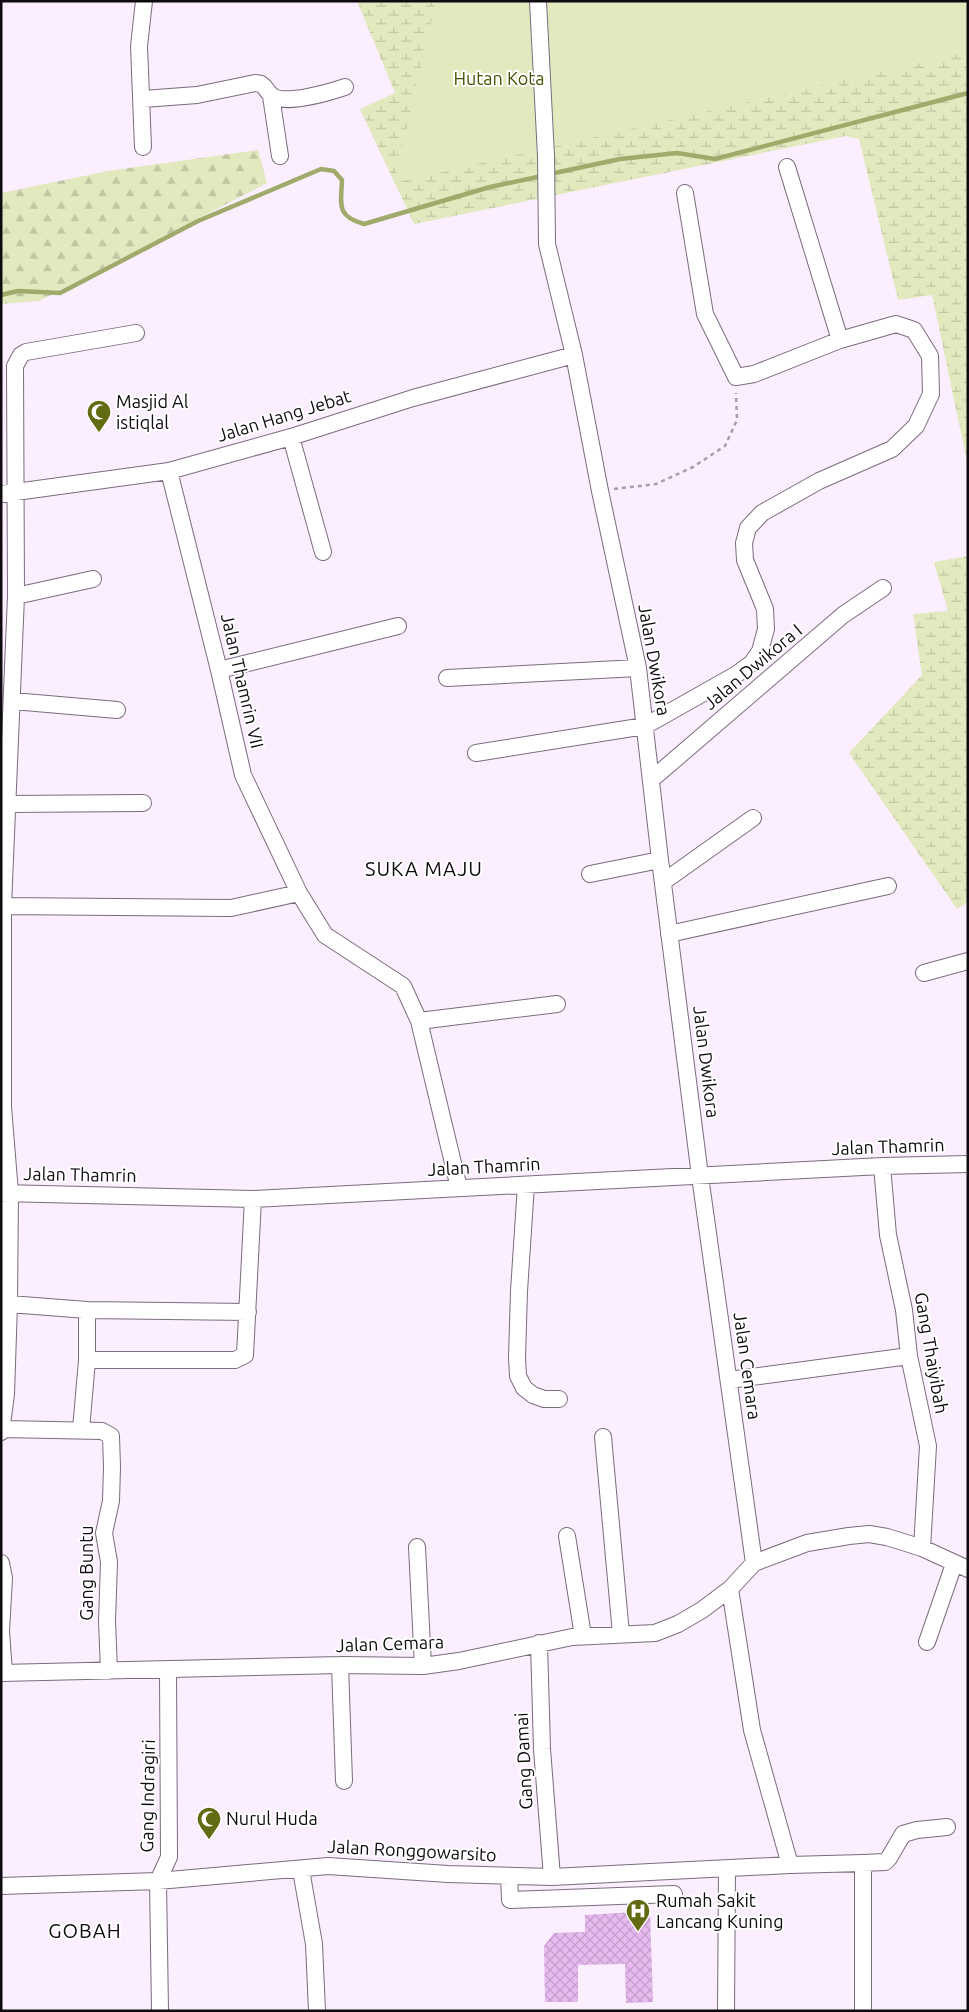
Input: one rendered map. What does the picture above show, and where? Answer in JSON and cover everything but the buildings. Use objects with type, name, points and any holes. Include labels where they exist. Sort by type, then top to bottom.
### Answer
[{"type":"street","points":[[143,147],[143,99],[139,73],[144,1]]},
{"type":"street","name":"Jalan Dwikora","points":[[538,1],[546,156],[546,244],[574,355],[600,491],[638,668],[700,1176]]},
{"type":"street","points":[[143,99],[197,95],[255,83],[264,86],[271,96],[280,156]]},
{"type":"street","points":[[271,96],[281,99],[303,98],[345,88]]},
{"type":"street","points":[[787,167],[840,340]]},
{"type":"street","points":[[476,753],[645,726],[737,674],[752,663],[760,651],[766,629],[765,609],[745,560],[744,543],[748,528],[762,513],[819,481],[892,449],[916,426],[931,394],[930,356],[914,330],[896,324],[840,340],[754,374],[736,377],[705,314],[685,193]]},
{"type":"street","points":[[2,1430],[6,1394],[9,1304],[2,1107],[3,863],[13,701],[16,596],[8,494],[15,366],[21,355],[26,352],[136,333]]},
{"type":"street","name":"Jalan Hang Jebat","points":[[8,494],[170,471],[291,437],[413,398],[574,355]]},
{"type":"street","points":[[291,437],[323,552]]},
{"type":"street","name":"Jalan Thamrin VII","points":[[170,471],[220,670],[243,775],[299,893],[325,935],[403,986],[419,1021],[459,1188]]},
{"type":"street","points":[[16,596],[93,579]]},
{"type":"street","name":"Jalan Dwikora I","points":[[651,780],[843,616],[883,588]]},
{"type":"street","points":[[220,670],[398,626]]},
{"type":"street","points":[[447,678],[638,668]]},
{"type":"street","points":[[13,701],[117,710]]},
{"type":"street","points":[[7,804],[143,803]]},
{"type":"street","points":[[663,882],[753,818]]},
{"type":"street","points":[[590,874],[660,860]]},
{"type":"street","points":[[669,934],[888,886]]},
{"type":"street","points":[[4,906],[231,908],[299,893]]},
{"type":"street","points":[[924,973],[968,961]]},
{"type":"street","points":[[419,1021],[557,1004]]},
{"type":"street","name":"Jalan Thamrin","points":[[5,1193],[252,1199],[882,1166],[968,1164]]},
{"type":"street","name":"Gang Thaiyibah","points":[[882,1166],[888,1235],[904,1310],[909,1356],[928,1446],[922,1548]]},
{"type":"street","name":"Jalan Cemara","points":[[700,1176],[754,1563]]},
{"type":"street","points":[[526,1185],[519,1290],[518,1376],[524,1388],[533,1396],[544,1399],[559,1399]]},
{"type":"street","points":[[87,1360],[235,1360],[245,1355],[252,1199]]},
{"type":"street","points":[[9,1304],[86,1310],[248,1312]]},
{"type":"street","points":[[81,1430],[87,1360],[86,1310]]},
{"type":"street","points":[[729,1380],[909,1356]]},
{"type":"street","name":"Gang Buntu","points":[[2,1430],[102,1431],[111,1436],[111,1501],[104,1533],[109,1562],[107,1622],[109,1671]]},
{"type":"street","points":[[602,1437],[622,1634]]},
{"type":"street","name":"Jalan Cemara","points":[[3,1673],[423,1666],[459,1661],[539,1643],[583,1636],[655,1633],[702,1610],[730,1590],[754,1563],[807,1543],[869,1534],[887,1537],[922,1548],[961,1566]]},
{"type":"street","points":[[567,1536],[583,1636]]},
{"type":"street","points":[[417,1547],[423,1666]]},
{"type":"street","points":[[1,1563],[4,1578],[1,1631],[3,1673]]},
{"type":"street","points":[[926,1642],[961,1566]]},
{"type":"street","points":[[730,1590],[752,1730],[790,1865]]},
{"type":"street","name":"Gang Damai","points":[[539,1643],[542,1748],[552,1877]]},
{"type":"street","points":[[340,1666],[344,1781]]},
{"type":"street","name":"Gang Indragiri","points":[[160,2011],[158,1881],[169,1857],[168,1670]]},
{"type":"street","name":"Jalan Ronggowarsito","points":[[1,1886],[158,1881],[301,1870],[328,1866],[448,1874],[552,1877],[885,1862],[903,1834],[917,1830],[947,1827]]},
{"type":"street","points":[[863,1863],[863,2011]]},
{"type":"street","points":[[726,1869],[726,2011]]},
{"type":"street","points":[[301,1870],[314,1944],[317,2011]]},
{"type":"street","points":[[633,1873],[634,1895]]},
{"type":"street","points":[[510,1876],[510,1900],[674,1894]]},
{"type":"path","points":[[600,491],[656,484],[693,467],[725,446],[737,420],[736,377]]},
{"type":"green space","points":[[357,1],[968,1],[968,466],[932,295],[898,300],[859,139],[846,136],[414,224],[360,109],[395,93]]},
{"type":"green space","name":"Hutan Kota","points":[[436,1],[968,1],[968,52],[394,183]]},
{"type":"green space","points":[[258,150],[267,183],[39,301],[1,304],[1,193],[108,171]]},
{"type":"green space","points":[[968,556],[968,902],[957,909],[849,753],[922,675],[913,614],[948,611],[934,562]]},
{"type":"waterway","points":[[550,174],[620,159],[677,153],[715,159],[968,93]]},
{"type":"waterway","points":[[1,295],[18,291],[60,293],[198,221],[321,169],[334,171],[342,180],[341,203],[344,213],[355,221],[364,224],[490,187],[542,176]]},
{"type":"place","name":"Masjid Al istiqlal","points":[[99,433]]},
{"type":"place","name":"Nurul Huda","points":[[209,1840]]},
{"type":"place","name":"Rumah Sakit Lancang Kuning","points":[[638,1932]]},
{"type":"district","name":"SUKA MAJU","points":[[424,869]]},
{"type":"district","name":"GOBAH","points":[[85,1931]]}]
